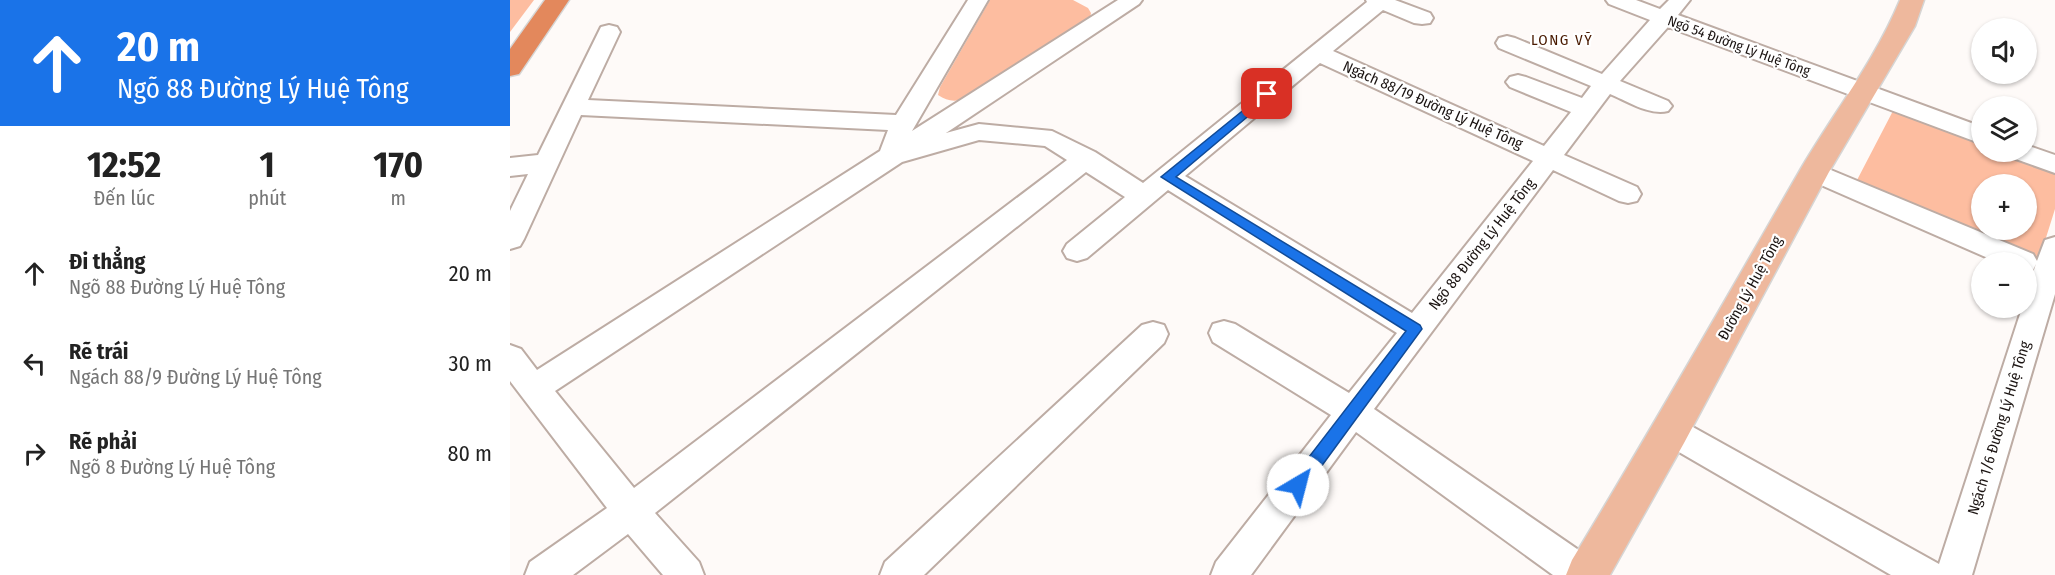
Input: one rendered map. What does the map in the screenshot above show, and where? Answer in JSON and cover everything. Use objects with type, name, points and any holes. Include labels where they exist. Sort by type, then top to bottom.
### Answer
[{"type":"highway","points":[[510,68],[557,0]]},
{"type":"main road","name":"Đường Lý Huệ Tông","points":[[1585,575],[1671,431],[1814,172],[1902,26],[1912,0]]},
{"type":"street","points":[[891,156],[903,123],[978,0]]},
{"type":"street","name":"Ngõ 54 Đường Lý Huệ Tông","points":[[1616,0],[1672,9],[1861,92],[1971,132]]},
{"type":"street","points":[[1077,251],[1379,1],[1422,18]]},
{"type":"street","points":[[536,387],[978,102],[1113,4]]},
{"type":"street","name":"Ngõ 88 Đường Lý Huệ Tông","points":[[1228,575],[1607,82],[1672,9]]},
{"type":"street","points":[[510,239],[609,32]]},
{"type":"street","points":[[1507,43],[1607,82],[1660,106]]},
{"type":"street","name":"Ngách 88/19 Đường Lý Huệ Tông","points":[[1318,53],[1628,194]]},
{"type":"street","points":[[929,81],[928,92],[936,102],[951,105],[978,102]]},
{"type":"street","points":[[1518,82],[1586,110]]},
{"type":"street","points":[[573,107],[903,123]]},
{"type":"street","points":[[891,156],[979,132],[1052,139],[1144,196]]},
{"type":"street","points":[[2037,157],[2055,164]]},
{"type":"street","points":[[543,575],[631,511],[1086,158]]},
{"type":"street","points":[[510,167],[546,163]]},
{"type":"street","points":[[1814,172],[2041,264]]},
{"type":"street","points":[[1167,177],[1415,329]]},
{"type":"street","name":"Ngách 1/6 Đường Lý Huệ Tông","points":[[1954,575],[2041,264]]},
{"type":"street","points":[[1224,333],[1353,412],[1585,575]]},
{"type":"street","points":[[898,575],[1153,334]]},
{"type":"street","points":[[510,357],[536,387],[631,511],[686,575]]},
{"type":"street","points":[[1671,431],[1926,575]]},
{"type":"shaded area","points":[[510,0],[534,0],[510,32]]},
{"type":"shaded area","points":[[990,0],[1073,0],[1088,8],[1091,13],[1090,18],[967,98],[956,101],[945,99],[938,95],[940,87]]},
{"type":"shaded area","points":[[1895,107],[1971,137],[1971,162],[2036,162],[2055,169],[2055,209],[2039,260],[2037,252],[2020,252],[1992,240],[2037,240],[2037,174],[1971,174],[1971,231],[1856,182]]},
{"type":"district","name":"LONG VỸ","points":[[1562,40]]},
{"type":"route","points":[[1267,94],[1167,177],[1415,329],[1298,485]]}]
